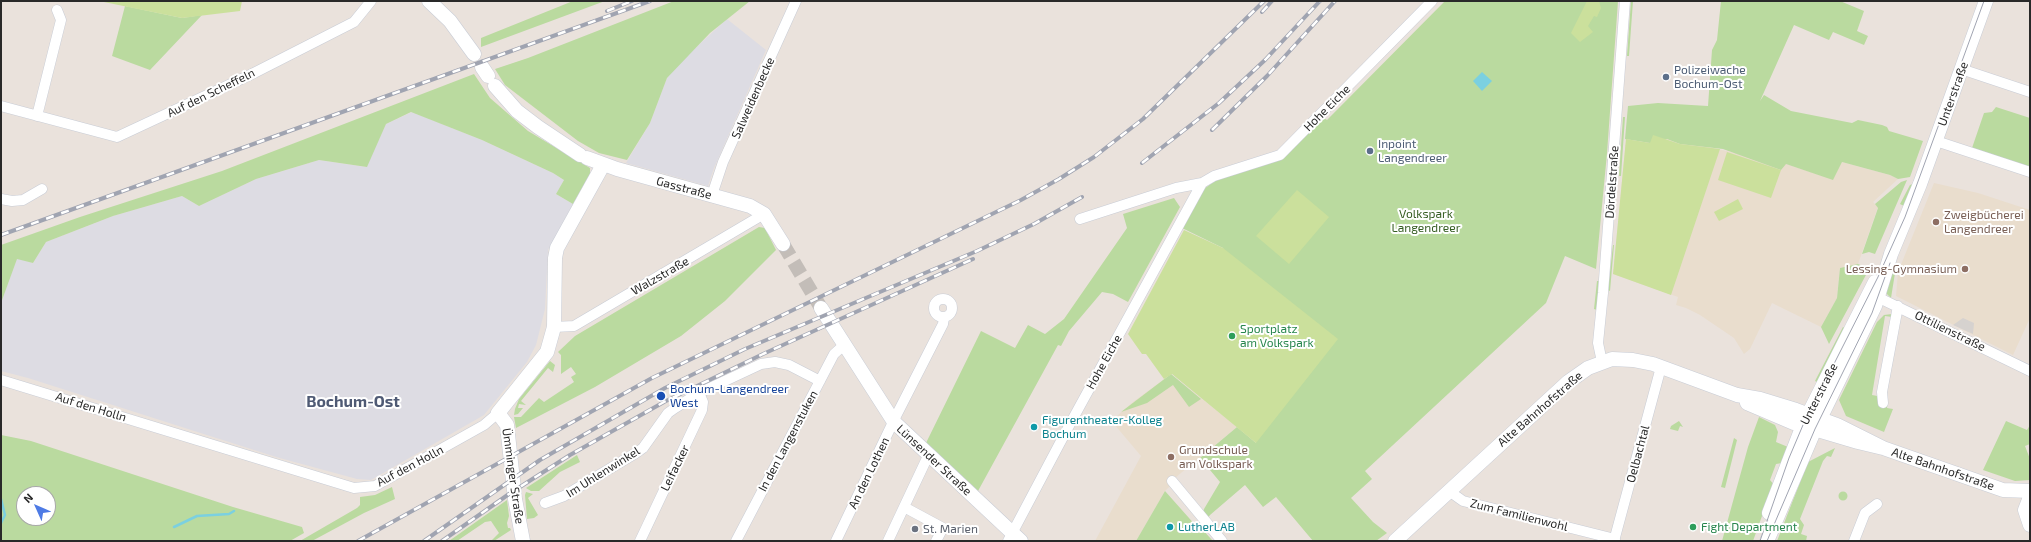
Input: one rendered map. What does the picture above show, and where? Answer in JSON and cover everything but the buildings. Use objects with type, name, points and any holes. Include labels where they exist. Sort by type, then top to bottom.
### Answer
[{"type":"street","name":"Auf den Scheffeln","points":[[1,106],[117,137],[250,75],[354,22],[371,1]]},
{"type":"street","points":[[429,1],[450,21],[474,54]]},
{"type":"street","name":"Salweidenbecke","points":[[712,195],[723,162],[796,1]]},
{"type":"street","name":"Hohe Eiche","points":[[1080,219],[1176,188],[1202,183],[1214,176],[1280,154],[1432,1]]},
{"type":"street","name":"Dördelstraße","points":[[1602,362],[1598,343],[1625,1]]},
{"type":"street","name":"Unterstraße","points":[[1760,541],[1789,458],[1812,422],[1872,313],[1874,295],[1892,254],[1936,141],[1986,1]]},
{"type":"street","points":[[37,116],[61,20],[57,10]]},
{"type":"street","points":[[1961,69],[2030,92]]},
{"type":"street","name":"Gasstraße","points":[[488,76],[517,110],[538,127],[584,156],[603,165],[750,206],[764,214]]},
{"type":"street","points":[[1936,141],[2030,172]]},
{"type":"street","name":"Auf den Holln","points":[[1,380],[354,488],[374,486],[484,425],[498,413],[547,352],[552,340],[554,326],[555,258],[557,248],[603,165]]},
{"type":"street","name":"Hohe Eiche","points":[[1013,538],[1070,424],[1202,183]]},
{"type":"street","points":[[1,199],[12,201],[23,200],[42,189]]},
{"type":"street","points":[[764,214],[783,244]]},
{"type":"street","name":"Walzstraße","points":[[554,326],[574,326],[764,214]]},
{"type":"street","name":"Ottilienstraße","points":[[1874,295],[2030,371]]},
{"type":"street","points":[[1883,403],[1882,392],[1898,306]]},
{"type":"street","name":"Lünsender Straße","points":[[821,308],[894,422],[1013,538]]},
{"type":"street","name":"An den Lothen","points":[[836,541],[943,324],[944,318]]},
{"type":"street","name":"In den Langenstuken","points":[[736,541],[834,354],[844,345]]},
{"type":"street","name":"Alte Bahnhofstraße","points":[[1395,541],[1568,382],[1588,368],[1602,362],[1622,359],[1661,367],[1737,394],[1746,402],[1812,422],[1850,430],[1883,448],[2003,490],[2027,504]]},
{"type":"street","name":"Im Uhlenwinkel","points":[[545,503],[564,496],[636,454],[650,439],[668,413],[699,393],[760,364],[768,363],[789,365],[820,381]]},
{"type":"street","name":"Oelbachtal","points":[[1614,540],[1661,367]]},
{"type":"street","name":"Leifacker","points":[[640,541],[702,410],[703,402],[699,393]]},
{"type":"street","name":"Ümminger Straße","points":[[498,413],[507,425],[515,498],[523,541]]},
{"type":"street","name":"Unterstraße","points":[[1767,541],[1812,422]]},
{"type":"street","points":[[888,541],[928,456]]},
{"type":"street","points":[[1172,481],[1222,541]]},
{"type":"street","name":"Alte Bahnhofstraße","points":[[2003,490],[2030,491]]},
{"type":"street","name":"Zum Familienwohl","points":[[1449,491],[1463,501],[1614,540]]},
{"type":"street","points":[[1854,541],[1865,513],[1876,504]]},
{"type":"street","points":[[2027,504],[2030,525]]},
{"type":"street","points":[[904,507],[943,528],[936,541]]},
{"type":"shaded area","points":[[727,19],[766,50],[714,168],[708,186],[626,163],[650,123],[667,78],[679,63]]},
{"type":"shaded area","points":[[412,112],[482,140],[553,173],[564,180],[556,194],[573,204],[548,250],[545,309],[536,345],[527,362],[484,415],[371,480],[357,479],[276,457],[28,378],[1,371],[1,303],[17,258],[33,263],[46,242],[113,216],[182,196],[199,206],[256,179],[319,160],[366,167],[386,124]]},
{"type":"shaded area","points":[[1653,135],[1786,164],[1833,179],[1842,162],[1890,175],[1898,179],[1873,202],[1878,207],[1858,264],[1840,268],[1837,298],[1821,327],[1772,303],[1750,349],[1744,354],[1734,338],[1700,315],[1676,305],[1678,297],[1613,274],[1626,139],[1645,143]]},
{"type":"shaded area","name":"Lessing-Gymnasium","points":[[1934,183],[1978,193],[2030,210],[2030,318],[2013,355],[1896,296],[1898,272]]},
{"type":"shaded area","points":[[1963,318],[1974,323],[1973,334],[1953,325]]},
{"type":"shaded area","name":"Grundschule am Volkspark","points":[[1171,374],[1237,427],[1170,482],[1172,484],[1165,491],[1136,541],[1095,541],[1141,456],[1114,424],[1119,419],[1117,416],[1133,402]]},
{"type":"green space","points":[[99,1],[242,1],[240,11],[182,18]]},
{"type":"green space","points":[[573,1],[605,1],[481,47],[481,38]]},
{"type":"green space","points":[[674,1],[750,1],[710,33],[667,78],[650,123],[627,160],[599,153],[578,141],[505,85],[495,69],[528,58]]},
{"type":"green space","name":"Volkspark Langendreer","points":[[1445,1],[1618,1],[1607,153],[1596,269],[1565,256],[1546,303],[1365,471],[1372,479],[1351,498],[1373,522],[1387,533],[1376,541],[1313,541],[1276,497],[1263,507],[1245,485],[1210,515],[1203,525],[1202,529],[1212,540],[1217,541],[1136,541],[1165,491],[1197,527],[1204,509],[1220,482],[1200,458],[1237,427],[1256,443],[1223,248],[1182,228],[1204,189],[1216,180],[1286,155],[1324,118],[1327,120]]},
{"type":"green space","points":[[1587,1],[1599,1],[1601,8],[1597,17],[1594,16],[1588,26],[1593,32],[1580,42],[1571,33]]},
{"type":"green space","points":[[1631,1],[1633,1],[1629,56],[1627,56]]},
{"type":"green space","points":[[1721,1],[1840,1],[1864,11],[1857,31],[1868,36],[1864,45],[1833,32],[1829,40],[1794,25],[1760,101],[1764,95],[1791,111],[1852,123],[1858,120],[1882,125],[1887,127],[1889,131],[1923,141],[1910,177],[1898,179],[1890,175],[1842,162],[1833,180],[1786,164],[1781,170],[1723,149],[1680,144],[1667,139],[1650,143],[1625,139],[1628,106],[1658,103],[1708,106],[1712,50],[1717,40]]},
{"type":"green space","points":[[125,6],[182,18],[202,15],[150,70],[112,56]]},
{"type":"green space","points":[[474,74],[490,98],[528,131],[590,168],[590,174],[573,204],[556,194],[564,180],[553,173],[482,140],[411,112],[386,124],[367,167],[319,160],[256,179],[199,206],[182,196],[113,216],[46,242],[33,263],[17,259],[1,303],[1,245],[80,217],[222,171]]},
{"type":"green space","points":[[1996,107],[2030,118],[2030,168],[1972,148],[1984,113],[1992,112]]},
{"type":"green space","points":[[1623,117],[1625,117],[1621,176],[1619,176]]},
{"type":"green space","points":[[1653,135],[1680,144],[1720,149],[1671,295],[1613,274],[1626,139],[1650,143]]},
{"type":"green space","points":[[1727,152],[1781,170],[1771,198],[1718,180]]},
{"type":"green space","points":[[1907,180],[1875,254],[1869,252],[1862,254],[1878,208],[1875,204],[1901,182]]},
{"type":"green space","points":[[1913,184],[1904,206],[1900,204],[1910,185]]},
{"type":"green space","points":[[1297,190],[1329,217],[1289,264],[1256,236]]},
{"type":"green space","points":[[1174,198],[1180,207],[1128,302],[1113,294],[1102,292],[1069,331],[1061,346],[1058,345],[978,491],[926,443],[981,331],[1015,348],[1028,325],[1045,334],[1064,319],[1127,228],[1123,214]]},
{"type":"green space","points":[[1738,199],[1743,209],[1719,221],[1714,212]]},
{"type":"green space","points":[[759,227],[765,228],[776,250],[725,301],[681,336],[595,387],[516,428],[514,417],[521,417],[539,398],[544,402],[574,382],[571,377],[576,374],[571,367],[561,374],[561,355],[558,352],[575,336]]},
{"type":"green space","name":"Sportplatz am Volkspark","points":[[1184,230],[1223,248],[1338,339],[1256,443],[1172,374],[1164,379],[1146,354],[1142,354],[1128,334]]},
{"type":"green space","points":[[1614,245],[1610,291],[1608,290]]},
{"type":"green space","points":[[1858,264],[1865,267],[1867,273],[1829,344],[1821,327],[1837,298],[1840,268]]},
{"type":"green space","points":[[1895,273],[1891,298],[1886,293],[1891,274]]},
{"type":"green space","points":[[1597,281],[1600,281],[1597,310],[1594,309]]},
{"type":"green space","points":[[1892,314],[1892,317],[1885,316],[1872,395],[1888,398],[1887,408],[1893,409],[1884,432],[1846,416],[1839,400],[1877,322],[1884,315]]},
{"type":"green space","points":[[1843,327],[1846,329],[1819,383],[1815,381]]},
{"type":"green space","points":[[550,361],[555,365],[553,372],[548,368],[521,401],[526,405],[519,404],[518,408],[523,408],[518,414],[514,415],[519,399]]},
{"type":"green space","points":[[1171,374],[1201,399],[1189,407],[1173,385],[1147,403],[1121,412]]},
{"type":"green space","points":[[1759,417],[1775,425],[1778,432],[1776,442],[1788,447],[1782,463],[1776,464],[1770,480],[1776,487],[1771,491],[1753,541],[1722,541],[1748,447]]},
{"type":"green space","points":[[1679,421],[1683,427],[1680,426],[1678,431],[1670,429],[1671,426]]},
{"type":"green space","points":[[2006,421],[2027,430],[2030,425],[2030,444],[2025,446],[2030,459],[2030,480],[2015,481],[1983,470]]},
{"type":"green space","points":[[1,435],[31,441],[233,507],[302,527],[304,533],[290,541],[1,541]]},
{"type":"green space","points":[[1734,438],[1737,440],[1725,488],[1721,487]]},
{"type":"green space","points":[[1835,448],[1831,457],[1827,456],[1823,461],[1800,519],[1804,525],[1801,534],[1807,536],[1806,541],[1777,541],[1808,462]]},
{"type":"green space","points":[[577,455],[580,462],[560,472],[539,491],[531,491],[526,488]]},
{"type":"green space","points":[[392,487],[395,499],[364,513],[312,541],[300,541],[357,508],[360,505],[360,497],[375,495]]},
{"type":"green space","points":[[526,492],[533,494],[528,498],[538,515],[534,518],[527,519]]},
{"type":"green space","points":[[1841,492],[1845,492],[1847,496],[1845,500],[1841,500],[1839,498],[1839,494]]},
{"type":"green space","points":[[507,500],[509,516],[507,523],[508,528],[511,530],[494,541],[491,541],[499,533],[491,521],[485,522],[457,541],[449,541]]},
{"type":"water","points":[[1482,72],[1492,81],[1482,91],[1473,81]]},
{"type":"waterway","points":[[1,499],[5,515],[1,523]]},
{"type":"waterway","points":[[174,527],[197,516],[229,514],[234,511]]},
{"type":"tunnel","points":[[783,244],[821,308]]},
{"type":"tram line","points":[[1760,541],[1789,458],[1803,425],[1878,277],[1905,217],[1984,1]]},
{"type":"tram line","points":[[1767,541],[1815,429],[1872,313],[1890,263]]},
{"type":"railway","points":[[607,11],[632,1]]},
{"type":"railway","points":[[1,235],[650,1]]},
{"type":"railway","points":[[358,541],[652,378],[1021,200],[1059,179],[1094,157],[1143,119],[1264,1]]},
{"type":"railway","points":[[1262,12],[1272,1]]},
{"type":"railway","points":[[1142,163],[1219,103],[1265,60],[1320,1]]},
{"type":"railway","points":[[1212,130],[1267,76],[1335,1]]},
{"type":"railway","points":[[424,541],[540,460],[665,388],[745,349],[977,251],[1034,224],[1082,197]]},
{"type":"railway","points":[[442,541],[509,494],[570,455],[664,402],[763,354],[973,259]]},
{"type":"place","name":"Polizeiwache Bochum-Ost","points":[[1666,77]]},
{"type":"place","name":"Inpoint Langendreer","points":[[1370,151]]},
{"type":"place","name":"Zweigbücherei Langendreer","points":[[1936,222]]},
{"type":"place","name":"Lessing-Gymnasium","points":[[1965,269]]},
{"type":"place","name":"Sportplatz am Volkspark","points":[[1232,336]]},
{"type":"place","name":"Bochum-Langendreer West","points":[[661,396]]},
{"type":"place","name":"Figurentheater-Kolleg Bochum","points":[[1034,427]]},
{"type":"place","name":"Grundschule am Volkspark","points":[[1171,457]]},
{"type":"place","name":"LutherLAB","points":[[1170,527]]},
{"type":"place","name":"Fight Department","points":[[1693,527]]},
{"type":"place","name":"St. Marien","points":[[915,529]]},
{"type":"district","name":"Bochum-Ost","points":[[353,402]]}]
